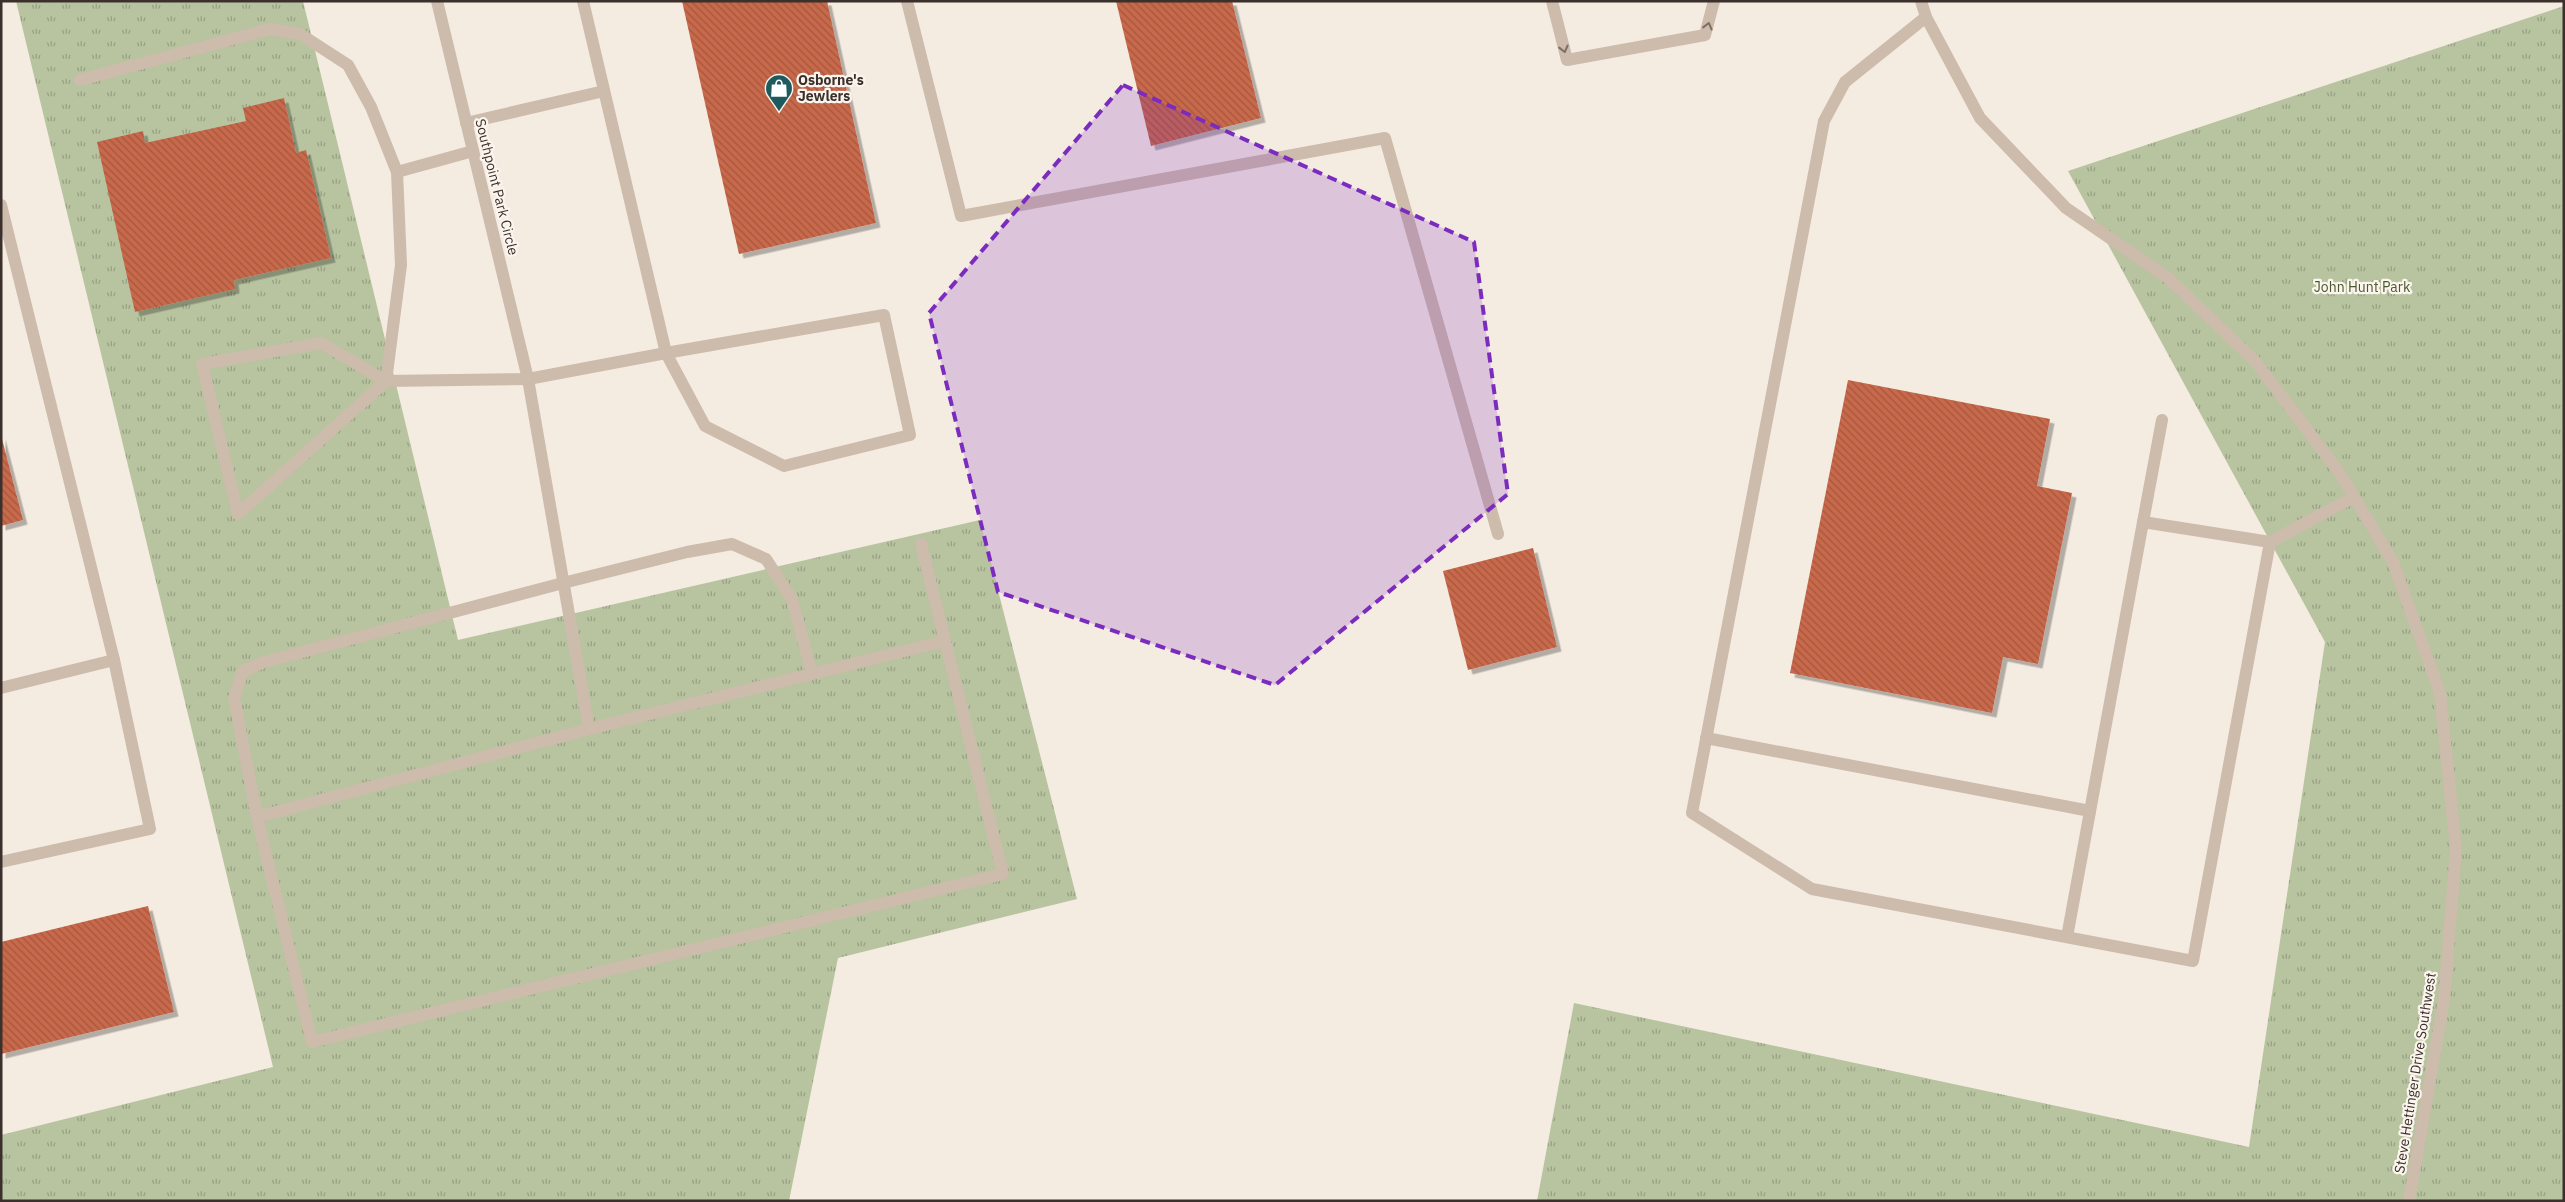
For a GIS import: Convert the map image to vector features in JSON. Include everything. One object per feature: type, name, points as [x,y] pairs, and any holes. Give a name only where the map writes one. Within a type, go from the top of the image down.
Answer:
[{"type":"street","name":"Southpoint Park Circle","points":[[437,1],[528,379],[589,729]]},
{"type":"street","points":[[80,80],[270,28],[300,34],[348,65],[371,107],[397,172],[402,264],[386,381],[238,514],[202,364],[321,343],[386,381],[528,379],[666,353],[884,315],[910,435],[784,466],[705,426],[666,353],[583,1]]},
{"type":"street","points":[[907,1],[961,216],[1385,138],[1498,534]]},
{"type":"street","points":[[1552,1],[1567,60],[1705,35],[1714,1]]},
{"type":"street","name":"Steve Hettinger Drive Southwest","points":[[1921,1],[1926,17],[1980,118],[2066,208],[2168,278],[2255,361],[2339,472],[2393,562],[2440,693],[2456,849],[2444,1000],[2409,1201]]},
{"type":"street","points":[[1926,17],[1846,82],[1824,121],[1692,813],[1812,889],[2193,961],[2270,542]]},
{"type":"street","points":[[466,123],[604,91]]},
{"type":"street","points":[[397,172],[473,152]]},
{"type":"street","points":[[1,205],[114,660],[150,828],[1,862]]},
{"type":"street","points":[[2067,937],[2162,420]]},
{"type":"street","points":[[2143,522],[2270,542],[2354,497]]},
{"type":"street","points":[[812,674],[792,599],[766,559],[732,544],[687,552],[563,583],[264,662],[243,671],[234,698],[257,817],[312,1042],[1003,874],[920,544]]},
{"type":"street","points":[[257,817],[589,729],[945,640]]},
{"type":"street","points":[[1,688],[114,660]]},
{"type":"street","points":[[1706,738],[2090,811]]},
{"type":"highlighted area","points":[[1123,85],[1474,242],[1508,494],[1275,685],[998,592],[929,313]]},
{"type":"green space","points":[[16,1],[303,1],[458,640],[980,520],[1077,899],[838,958],[789,1201],[1,1201],[1,1135],[273,1067]]},
{"type":"green space","name":"John Hunt Park","points":[[2564,6],[2564,1201],[1537,1201],[1574,1003],[2249,1147],[2325,642],[2068,171]]},
{"type":"building","name":"Osborne's Jewlers","points":[[682,1],[827,1],[876,223],[739,254]]},
{"type":"building","points":[[1116,1],[1232,1],[1261,118],[1151,146]]},
{"type":"building","points":[[284,98],[296,153],[306,150],[331,258],[234,280],[235,289],[135,312],[97,142],[143,131],[145,143],[246,121],[243,108]]},
{"type":"building","points":[[1848,380],[2050,419],[2037,486],[2072,493],[2038,664],[2003,657],[1992,713],[1790,673]]},
{"type":"building","points":[[1,435],[23,520],[1,526]]},
{"type":"building","points":[[1533,548],[1557,647],[1468,670],[1443,571]]},
{"type":"building","points":[[148,906],[174,1012],[1,1054],[1,942]]},
{"type":"place","name":"Osborne's Jewlers","points":[[779,112]]}]
